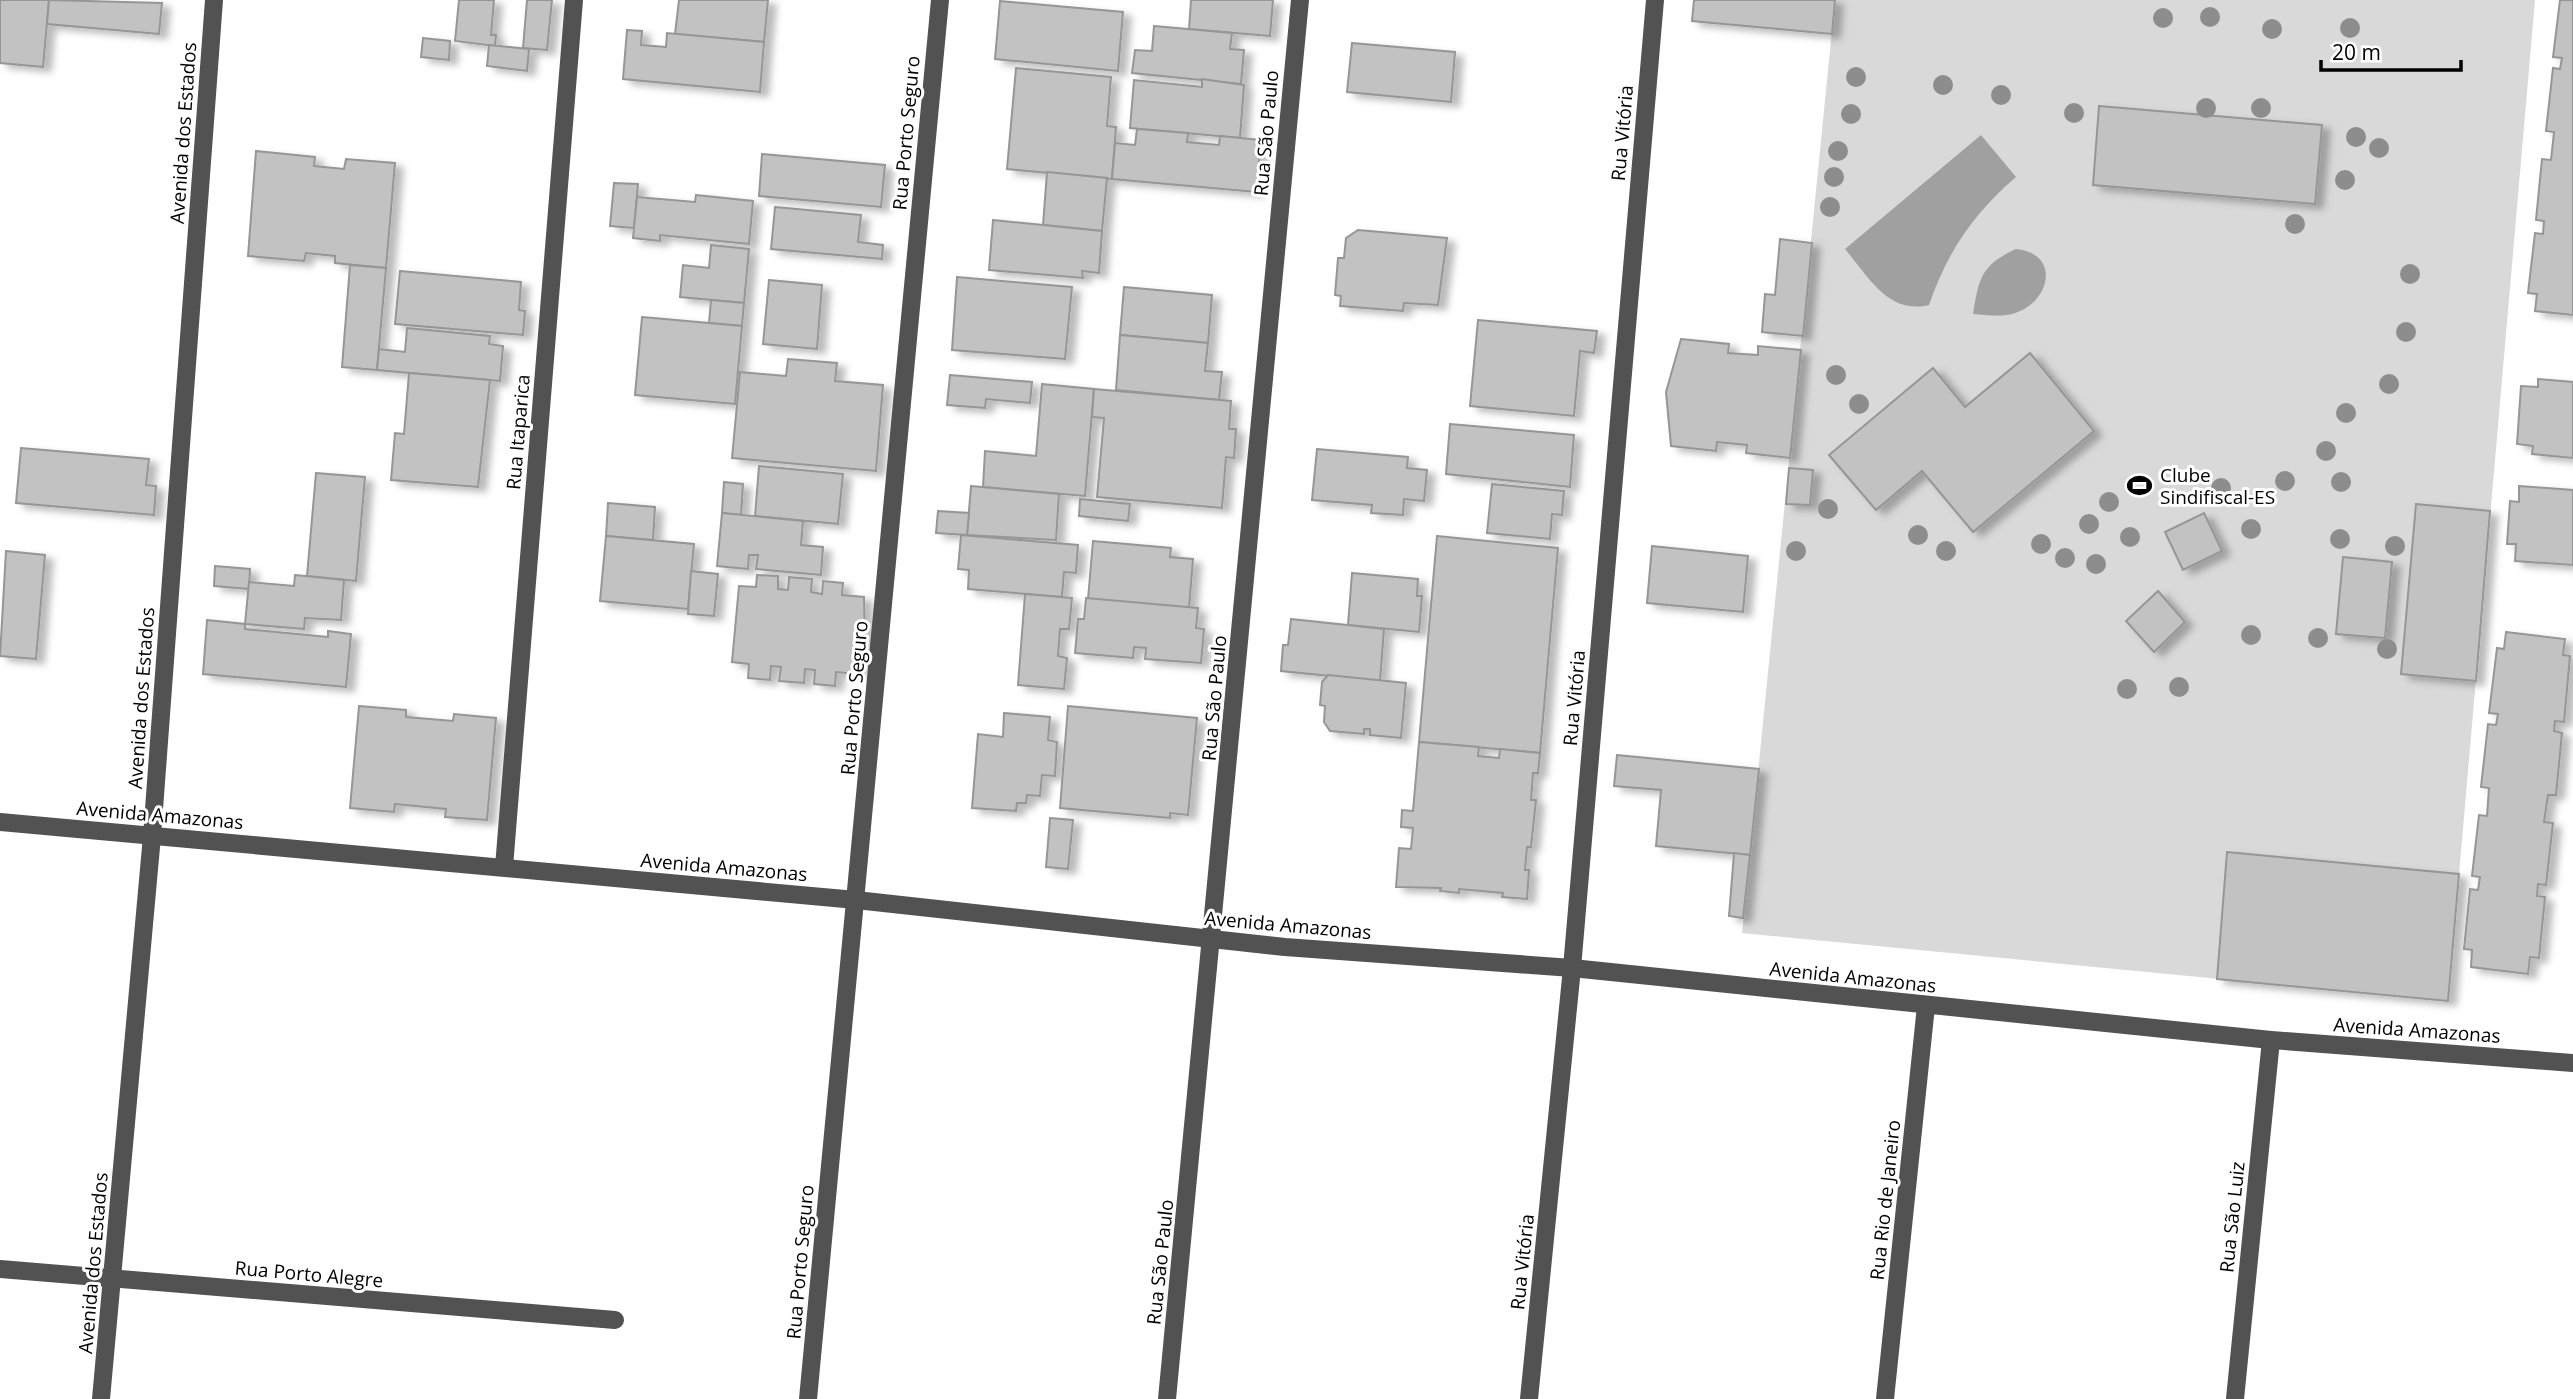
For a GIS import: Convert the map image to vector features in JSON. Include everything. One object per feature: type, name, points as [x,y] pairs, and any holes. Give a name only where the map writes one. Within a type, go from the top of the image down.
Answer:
[{"type":"street","name":"Avenida dos Estados","points":[[101,1399],[152,836],[214,0]]},
{"type":"street","name":"Rua Itaparica","points":[[504,867],[574,0]]},
{"type":"street","name":"Rua Porto Seguro","points":[[808,1399],[940,0]]},
{"type":"street","name":"Rua São Paulo","points":[[1167,1399],[1213,940],[1300,0]]},
{"type":"street","name":"Rua Vitória","points":[[1529,1399],[1572,968],[1655,0]]},
{"type":"street","name":"Avenida Amazonas","points":[[0,822],[856,901],[1213,940],[1572,968],[2271,1040],[2573,1063]]},
{"type":"street","name":"Rua Rio de Janeiro","points":[[1885,1399],[1926,1006]]},
{"type":"street","name":"Rua São Luiz","points":[[2235,1399],[2271,1040]]},
{"type":"street","name":"Rua Porto Alegre","points":[[0,1269],[614,1320]]},
{"type":"shaded area","name":"Clube Sindifiscal-ES","points":[[1835,0],[2535,0],[2448,1001],[1742,933]]},
{"type":"shaded area","points":[[1981,135],[2016,177],[1975,219],[1953,251],[1929,305],[1915,307],[1890,299],[1845,249]]},
{"type":"shaded area","points":[[2016,249],[2031,253],[2040,260],[2045,269],[2046,280],[2042,291],[2025,309],[2012,314],[1973,314],[1977,291],[1984,274],[1995,261]]},
{"type":"building","points":[[0,0],[49,0],[43,67],[0,63]]},
{"type":"building","points":[[49,0],[162,3],[159,34],[47,24]]},
{"type":"building","points":[[459,0],[494,0],[491,35],[496,35],[495,46],[455,41]]},
{"type":"building","points":[[527,0],[552,0],[547,50],[523,48]]},
{"type":"building","points":[[679,0],[768,0],[764,42],[675,34]]},
{"type":"building","points":[[1191,0],[1273,0],[1270,36],[1189,29]]},
{"type":"building","points":[[1694,0],[1835,0],[1832,34],[1692,21]]},
{"type":"building","points":[[2560,0],[2573,0],[2573,315],[2535,311],[2537,294],[2528,293],[2535,233],[2543,234],[2544,221],[2536,220],[2542,159],[2551,160],[2554,132],[2546,131],[2553,68],[2560,69],[2562,58],[2553,57]]},
{"type":"building","points":[[1000,1],[1123,12],[1118,71],[995,59]]},
{"type":"building","points":[[1154,26],[1232,33],[1230,49],[1244,50],[1241,84],[1132,73],[1135,50],[1152,51]]},
{"type":"building","points":[[627,30],[642,31],[641,45],[666,47],[667,33],[764,42],[760,92],[623,79]]},
{"type":"building","points":[[423,38],[450,41],[449,60],[421,57]]},
{"type":"building","points":[[1352,43],[1455,52],[1451,102],[1347,92]]},
{"type":"building","points":[[489,45],[529,49],[527,71],[487,66]]},
{"type":"building","points":[[1016,68],[1111,77],[1107,126],[1116,127],[1112,179],[1007,169]]},
{"type":"building","points":[[1202,79],[1244,85],[1240,138],[1130,128],[1134,80],[1202,87]]},
{"type":"building","points":[[2099,106],[2322,125],[2315,204],[2093,185]]},
{"type":"building","points":[[1137,129],[1188,133],[1187,142],[1219,145],[1220,136],[1261,140],[1256,192],[1112,179],[1115,143],[1135,145]]},
{"type":"building","points":[[256,151],[315,157],[314,166],[344,169],[346,159],[395,163],[386,268],[335,263],[335,256],[306,253],[304,261],[248,256]]},
{"type":"building","points":[[762,154],[885,165],[881,207],[759,196]]},
{"type":"building","points":[[1047,172],[1107,178],[1102,231],[1043,225]]},
{"type":"building","points":[[614,183],[638,184],[634,228],[610,226]]},
{"type":"building","points":[[696,195],[753,201],[749,244],[660,235],[660,241],[633,238],[637,197],[695,202]]},
{"type":"building","points":[[775,207],[861,215],[858,242],[883,245],[882,259],[771,249]]},
{"type":"building","points":[[993,220],[1102,231],[1099,273],[1082,271],[1083,278],[989,270]]},
{"type":"building","points":[[1358,230],[1447,238],[1438,305],[1404,303],[1403,311],[1340,306],[1341,296],[1335,295],[1338,258],[1344,258],[1346,238]]},
{"type":"building","points":[[1780,239],[1812,243],[1803,336],[1762,332],[1765,294],[1775,295]]},
{"type":"building","points":[[711,245],[749,249],[744,303],[680,297],[683,265],[709,268]]},
{"type":"building","points":[[350,265],[386,268],[377,370],[342,367]]},
{"type":"building","points":[[400,271],[521,282],[519,310],[525,311],[523,335],[395,324]]},
{"type":"building","points":[[957,277],[1072,287],[1065,359],[952,350]]},
{"type":"building","points":[[769,280],[822,285],[817,349],[763,344]]},
{"type":"building","points":[[1124,287],[1212,295],[1208,343],[1120,335]]},
{"type":"building","points":[[711,300],[744,303],[742,326],[709,323]]},
{"type":"building","points":[[642,317],[742,326],[735,404],[635,395]]},
{"type":"building","points":[[1478,320],[1597,331],[1594,353],[1580,351],[1574,416],[1470,406]]},
{"type":"building","points":[[407,328],[490,336],[489,344],[503,346],[500,381],[377,370],[379,349],[405,352]]},
{"type":"building","points":[[1120,335],[1208,343],[1205,371],[1222,372],[1219,400],[1116,390]]},
{"type":"building","points":[[1681,339],[1729,344],[1728,353],[1758,355],[1758,346],[1801,350],[1790,458],[1746,453],[1747,445],[1717,442],[1716,451],[1671,446],[1666,392]]},
{"type":"building","points":[[2030,353],[2094,431],[1973,532],[1922,471],[1876,510],[1829,455],[1933,368],[1965,407]]},
{"type":"building","points":[[788,359],[837,363],[835,381],[883,385],[876,471],[732,458],[740,372],[786,376]]},
{"type":"building","points":[[409,373],[490,380],[478,487],[391,480],[395,433],[404,434]]},
{"type":"building","points":[[950,375],[1032,382],[1030,403],[986,399],[985,408],[947,405]]},
{"type":"building","points":[[2538,379],[2573,382],[2573,458],[2532,454],[2533,446],[2517,444],[2521,386],[2538,387]]},
{"type":"building","points":[[1042,384],[1094,389],[1085,496],[983,487],[985,451],[1036,456]]},
{"type":"building","points":[[1094,389],[1231,401],[1229,429],[1236,429],[1234,458],[1226,457],[1222,508],[1097,497],[1104,418],[1092,417]]},
{"type":"building","points":[[1450,424],[1574,435],[1570,487],[1446,474]]},
{"type":"building","points":[[21,448],[149,459],[146,485],[156,486],[154,515],[16,503]]},
{"type":"building","points":[[1317,449],[1408,457],[1407,468],[1427,470],[1424,501],[1404,499],[1403,515],[1371,513],[1372,505],[1312,500]]},
{"type":"building","points":[[759,466],[843,474],[838,524],[755,516]]},
{"type":"building","points":[[1789,468],[1813,470],[1810,505],[1786,504]]},
{"type":"building","points":[[316,473],[365,477],[356,581],[307,576]]},
{"type":"building","points":[[724,482],[743,484],[741,515],[722,513]]},
{"type":"building","points":[[1492,484],[1564,491],[1562,515],[1552,514],[1550,539],[1487,533]]},
{"type":"building","points":[[971,486],[1059,494],[1056,540],[967,535]]},
{"type":"building","points":[[2519,486],[2573,490],[2573,565],[2515,561],[2516,544],[2507,544],[2510,501],[2519,502]]},
{"type":"building","points":[[1080,499],[1130,504],[1128,521],[1079,516]]},
{"type":"building","points":[[608,503],[655,507],[653,540],[606,536]]},
{"type":"building","points":[[2416,504],[2490,511],[2476,681],[2401,674]]},
{"type":"building","points":[[938,511],[969,513],[967,535],[936,533]]},
{"type":"building","points":[[722,513],[803,521],[801,545],[823,547],[821,575],[756,569],[758,555],[749,555],[748,569],[717,566]]},
{"type":"building","points":[[2204,513],[2222,551],[2183,570],[2165,532]]},
{"type":"building","points":[[961,535],[1078,545],[1076,573],[1064,572],[1062,597],[968,589],[969,570],[958,569]]},
{"type":"building","points":[[606,536],[694,544],[688,609],[600,601]]},
{"type":"building","points":[[1437,536],[1558,548],[1540,753],[1419,742]]},
{"type":"building","points":[[1093,541],[1171,548],[1170,557],[1193,559],[1189,608],[1088,599]]},
{"type":"building","points":[[1652,546],[1748,556],[1743,612],[1647,603]]},
{"type":"building","points":[[6,551],[45,555],[36,659],[0,656]]},
{"type":"building","points":[[2343,557],[2392,562],[2385,638],[2336,634]]},
{"type":"building","points":[[215,566],[250,569],[249,589],[214,586]]},
{"type":"building","points":[[691,571],[718,574],[714,616],[688,614]]},
{"type":"building","points":[[1352,573],[1418,579],[1417,596],[1422,596],[1419,632],[1348,625]]},
{"type":"building","points":[[295,575],[344,580],[341,620],[305,618],[304,629],[245,624],[249,582],[294,586]]},
{"type":"building","points":[[757,575],[778,576],[778,589],[788,590],[789,577],[812,579],[811,592],[822,594],[823,581],[843,583],[842,595],[864,597],[865,636],[857,674],[836,672],[835,686],[814,684],[815,670],[805,669],[804,683],[779,681],[781,667],[771,666],[770,680],[748,678],[749,664],[732,662],[739,586],[756,587]]},
{"type":"building","points":[[2158,591],[2185,622],[2154,652],[2126,621]]},
{"type":"building","points":[[1025,594],[1072,598],[1069,629],[1060,629],[1058,656],[1067,658],[1064,689],[1018,685]]},
{"type":"building","points":[[1086,598],[1198,608],[1196,628],[1204,629],[1201,663],[1145,659],[1146,648],[1134,647],[1133,658],[1075,653],[1078,619],[1084,619]]},
{"type":"building","points":[[1291,619],[1384,629],[1380,681],[1281,671],[1283,645],[1288,645]]},
{"type":"building","points":[[207,620],[245,624],[245,629],[328,637],[328,631],[351,634],[346,687],[203,674]]},
{"type":"building","points":[[2506,632],[2565,639],[2563,655],[2570,656],[2564,722],[2555,721],[2554,731],[2562,733],[2556,795],[2548,795],[2544,822],[2553,823],[2546,885],[2538,884],[2537,896],[2545,897],[2539,958],[2530,957],[2528,974],[2471,967],[2472,950],[2464,949],[2470,889],[2478,890],[2480,877],[2472,876],[2479,815],[2487,816],[2489,788],[2481,787],[2488,724],[2496,725],[2498,714],[2489,713],[2497,648],[2504,649]]},
{"type":"building","points":[[1328,675],[1406,683],[1401,738],[1370,735],[1370,729],[1364,729],[1364,734],[1330,731],[1324,722],[1325,706],[1320,705],[1322,682]]},
{"type":"building","points":[[359,706],[406,710],[406,717],[453,721],[454,714],[496,718],[487,820],[445,817],[446,809],[395,804],[394,812],[350,808]]},
{"type":"building","points":[[1068,706],[1197,718],[1188,815],[1170,813],[1170,818],[1060,808]]},
{"type":"building","points":[[1004,713],[1050,717],[1048,740],[1057,742],[1055,776],[1042,775],[1040,796],[1027,795],[1026,803],[1017,803],[1016,811],[972,808],[978,734],[1003,737]]},
{"type":"building","points":[[1419,742],[1479,747],[1478,756],[1499,758],[1500,749],[1540,753],[1538,773],[1533,773],[1531,800],[1536,800],[1531,847],[1527,847],[1527,899],[1502,897],[1503,893],[1459,889],[1459,893],[1440,891],[1441,888],[1396,887],[1399,848],[1411,849],[1413,828],[1401,827],[1402,810],[1413,811]]},
{"type":"building","points":[[1617,755],[1759,769],[1750,855],[1656,846],[1661,790],[1614,786]]},
{"type":"building","points":[[1050,818],[1073,820],[1068,869],[1046,867]]},
{"type":"building","points":[[2227,852],[2459,874],[2448,1001],[2217,979]]},
{"type":"building","points":[[1734,853],[1750,855],[1743,918],[1729,916]]},
{"type":"place","name":"Clube Sindifiscal-ES","points":[[2140,486]]}]
